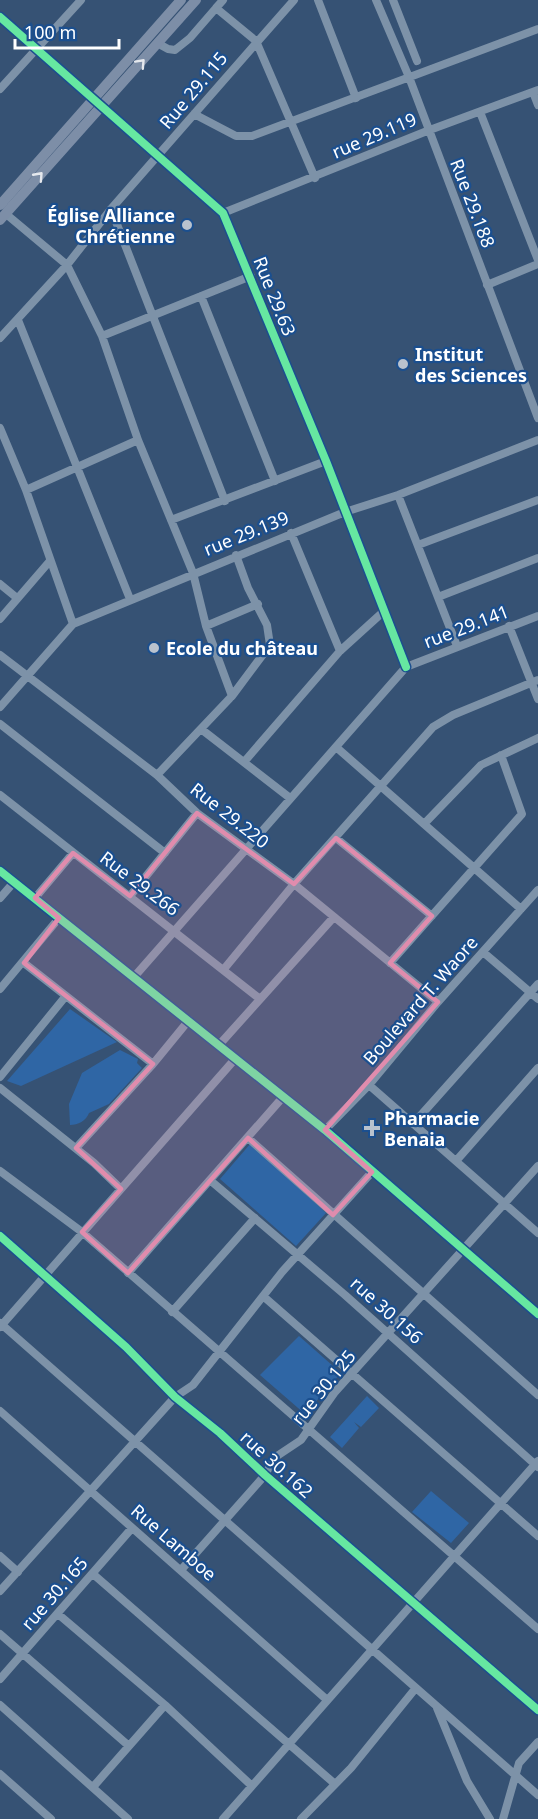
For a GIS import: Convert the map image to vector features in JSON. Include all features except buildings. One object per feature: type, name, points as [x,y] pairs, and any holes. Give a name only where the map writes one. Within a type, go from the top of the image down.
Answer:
[{"type":"main road","points":[[2,213],[98,103],[171,5],[181,0]]},
{"type":"main road","points":[[98,103],[159,44],[196,0]]},
{"type":"street","points":[[159,44],[176,50],[190,38],[223,0]]},
{"type":"street","name":"Rue 29.115","points":[[0,338],[67,265],[111,209],[159,157],[256,41],[294,0]]},
{"type":"street","points":[[318,0],[356,98]]},
{"type":"street","name":"Rue 29.188","points":[[376,0],[409,77],[427,131],[538,418]]},
{"type":"street","points":[[393,0],[417,61]]},
{"type":"street","points":[[0,89],[78,1]]},
{"type":"street","points":[[216,8],[256,41],[293,122],[315,178]]},
{"type":"street","name":"Rue 29.63","points":[[0,17],[223,213],[326,461],[406,667]]},
{"type":"street","points":[[194,114],[236,136],[252,136],[538,29]]},
{"type":"street","points":[[536,91],[538,105]]},
{"type":"street","name":"rue 29.119","points":[[223,213],[315,178],[427,131],[536,91]]},
{"type":"street","points":[[480,112],[538,262],[487,285]]},
{"type":"street","points":[[111,209],[225,501]]},
{"type":"street","points":[[2,213],[67,265],[102,336],[138,440],[192,573],[231,696]]},
{"type":"street","points":[[102,336],[251,276]]},
{"type":"street","points":[[201,296],[275,481]]},
{"type":"street","points":[[18,320],[130,599]]},
{"type":"street","points":[[0,429],[26,490],[49,562],[73,624]]},
{"type":"street","points":[[26,490],[76,465],[138,440]]},
{"type":"street","name":"rue 29.139","points":[[0,707],[73,624],[291,533],[398,495],[538,440]]},
{"type":"street","points":[[171,520],[326,461]]},
{"type":"street","points":[[398,495],[457,646]]},
{"type":"street","points":[[418,545],[538,500]]},
{"type":"street","points":[[291,533],[340,651]]},
{"type":"street","points":[[157,775],[231,696],[270,645],[267,625],[248,588],[236,555]]},
{"type":"street","points":[[438,597],[538,558]]},
{"type":"street","points":[[0,619],[49,562]]},
{"type":"street","points":[[0,584],[17,598]]},
{"type":"street","points":[[207,626],[258,604]]},
{"type":"street","points":[[244,762],[340,651],[383,612]]},
{"type":"street","name":"rue 29.141","points":[[406,667],[538,616]]},
{"type":"street","points":[[509,626],[535,682],[538,699]]},
{"type":"street","name":"Rue 29.220","points":[[0,655],[157,775],[197,813],[294,884],[438,1002]]},
{"type":"street","points":[[134,976],[406,667]]},
{"type":"street","points":[[224,969],[294,884],[442,720],[535,682]]},
{"type":"street","points":[[0,724],[165,853]]},
{"type":"street","points":[[201,729],[290,798]]},
{"type":"street","points":[[424,824],[472,772],[501,754],[538,738]]},
{"type":"street","points":[[336,747],[521,909]]},
{"type":"street","points":[[390,963],[522,812],[501,754]]},
{"type":"street","name":"Rue 29.266","points":[[0,795],[174,929],[260,999]]},
{"type":"street","points":[[130,896],[197,813]]},
{"type":"street","points":[[336,838],[432,915]]},
{"type":"street","points":[[35,898],[73,853]]},
{"type":"street","points":[[0,871],[325,1130],[538,1314]]},
{"type":"street","points":[[0,898],[14,882]]},
{"type":"street","name":"Boulevard T. Waore","points":[[325,1130],[369,1085],[438,1002],[538,890]]},
{"type":"street","points":[[0,989],[24,963],[59,918]]},
{"type":"street","points":[[219,1045],[333,918]]},
{"type":"street","points":[[483,952],[538,999]]},
{"type":"street","points":[[24,963],[153,1064]]},
{"type":"street","points":[[413,1124],[538,984]]},
{"type":"street","points":[[0,1077],[65,997]]},
{"type":"street","points":[[76,1148],[153,1064],[189,1020]]},
{"type":"street","points":[[235,1059],[1,1325],[134,1442],[225,1518],[415,1689],[538,1795]]},
{"type":"street","points":[[456,1161],[538,1068]]},
{"type":"street","points":[[369,1085],[506,1202],[538,1233]]},
{"type":"street","points":[[0,1088],[76,1148],[121,1189]]},
{"type":"street","points":[[128,1273],[283,1097]]},
{"type":"street","points":[[248,1137],[538,1395]]},
{"type":"street","name":"rue 30.125","points":[[181,1570],[265,1475],[279,1453],[301,1440],[330,1399],[538,1166]]},
{"type":"street","points":[[0,1171],[82,1232],[538,1629]]},
{"type":"street","points":[[0,1591],[175,1397],[194,1385],[263,1296],[372,1172]]},
{"type":"street","name":"rue 30.156","points":[[211,1181],[299,1255],[537,1464]]},
{"type":"street","points":[[172,1312],[255,1218]]},
{"type":"street","name":"rue 30.162","points":[[0,1236],[126,1347],[175,1397],[220,1433],[265,1475],[538,1710]]},
{"type":"street","points":[[263,1296],[538,1536]]},
{"type":"street","name":"Rue Lamboe","points":[[0,1411],[326,1699]]},
{"type":"street","points":[[223,1819],[454,1554],[537,1464]]},
{"type":"street","name":"rue 30.165","points":[[0,1679],[132,1528]]},
{"type":"street","points":[[0,1556],[18,1572]]},
{"type":"street","points":[[93,1574],[290,1742],[335,1784]]},
{"type":"street","points":[[58,1614],[165,1705],[252,1786]]},
{"type":"street","points":[[0,1634],[129,1746]]},
{"type":"street","points":[[301,1819],[351,1768],[415,1689]]},
{"type":"street","points":[[0,1705],[128,1819]]},
{"type":"street","points":[[93,1787],[165,1705]]},
{"type":"street","points":[[437,1708],[467,1780],[490,1819]]},
{"type":"street","points":[[503,1819],[515,1775],[524,1756],[538,1742]]},
{"type":"street","points":[[0,1774],[51,1819]]},
{"type":"highlighted area","points":[[197,813],[294,884],[336,838],[432,916],[390,963],[438,1002],[325,1130],[372,1172],[333,1215],[248,1138],[128,1273],[82,1232],[121,1189],[76,1148],[153,1064],[24,963],[59,918],[35,898],[73,853],[130,896]]},
{"type":"shaded area","points":[[70,1009],[117,1042],[21,1086],[7,1081]]},
{"type":"shaded area","points":[[120,1050],[138,1059],[137,1063],[142,1068],[109,1104],[89,1113],[81,1122],[70,1125],[69,1104],[82,1073]]},
{"type":"shaded area","points":[[251,1143],[326,1213],[296,1246],[220,1179]]},
{"type":"shaded area","points":[[299,1336],[341,1373],[305,1414],[260,1375]]},
{"type":"shaded area","points":[[367,1396],[379,1408],[361,1427],[354,1422],[359,1428],[342,1448],[330,1437]]},
{"type":"shaded area","points":[[431,1491],[469,1523],[451,1543],[412,1512]]},
{"type":"cycle path","points":[[0,17],[223,213],[326,461],[406,667]]},
{"type":"cycle path","points":[[0,871],[325,1130],[538,1314]]},
{"type":"cycle path","points":[[0,1236],[126,1347],[175,1397],[220,1433],[265,1475],[538,1710]]},
{"type":"place","name":"Église Alliance Chrétienne","points":[[187,225]]},
{"type":"place","name":"Institut des Sciences","points":[[403,364]]},
{"type":"place","name":"Ecole du château","points":[[154,648]]},
{"type":"place","name":"Pharmacie Benaia","points":[[372,1128]]}]
